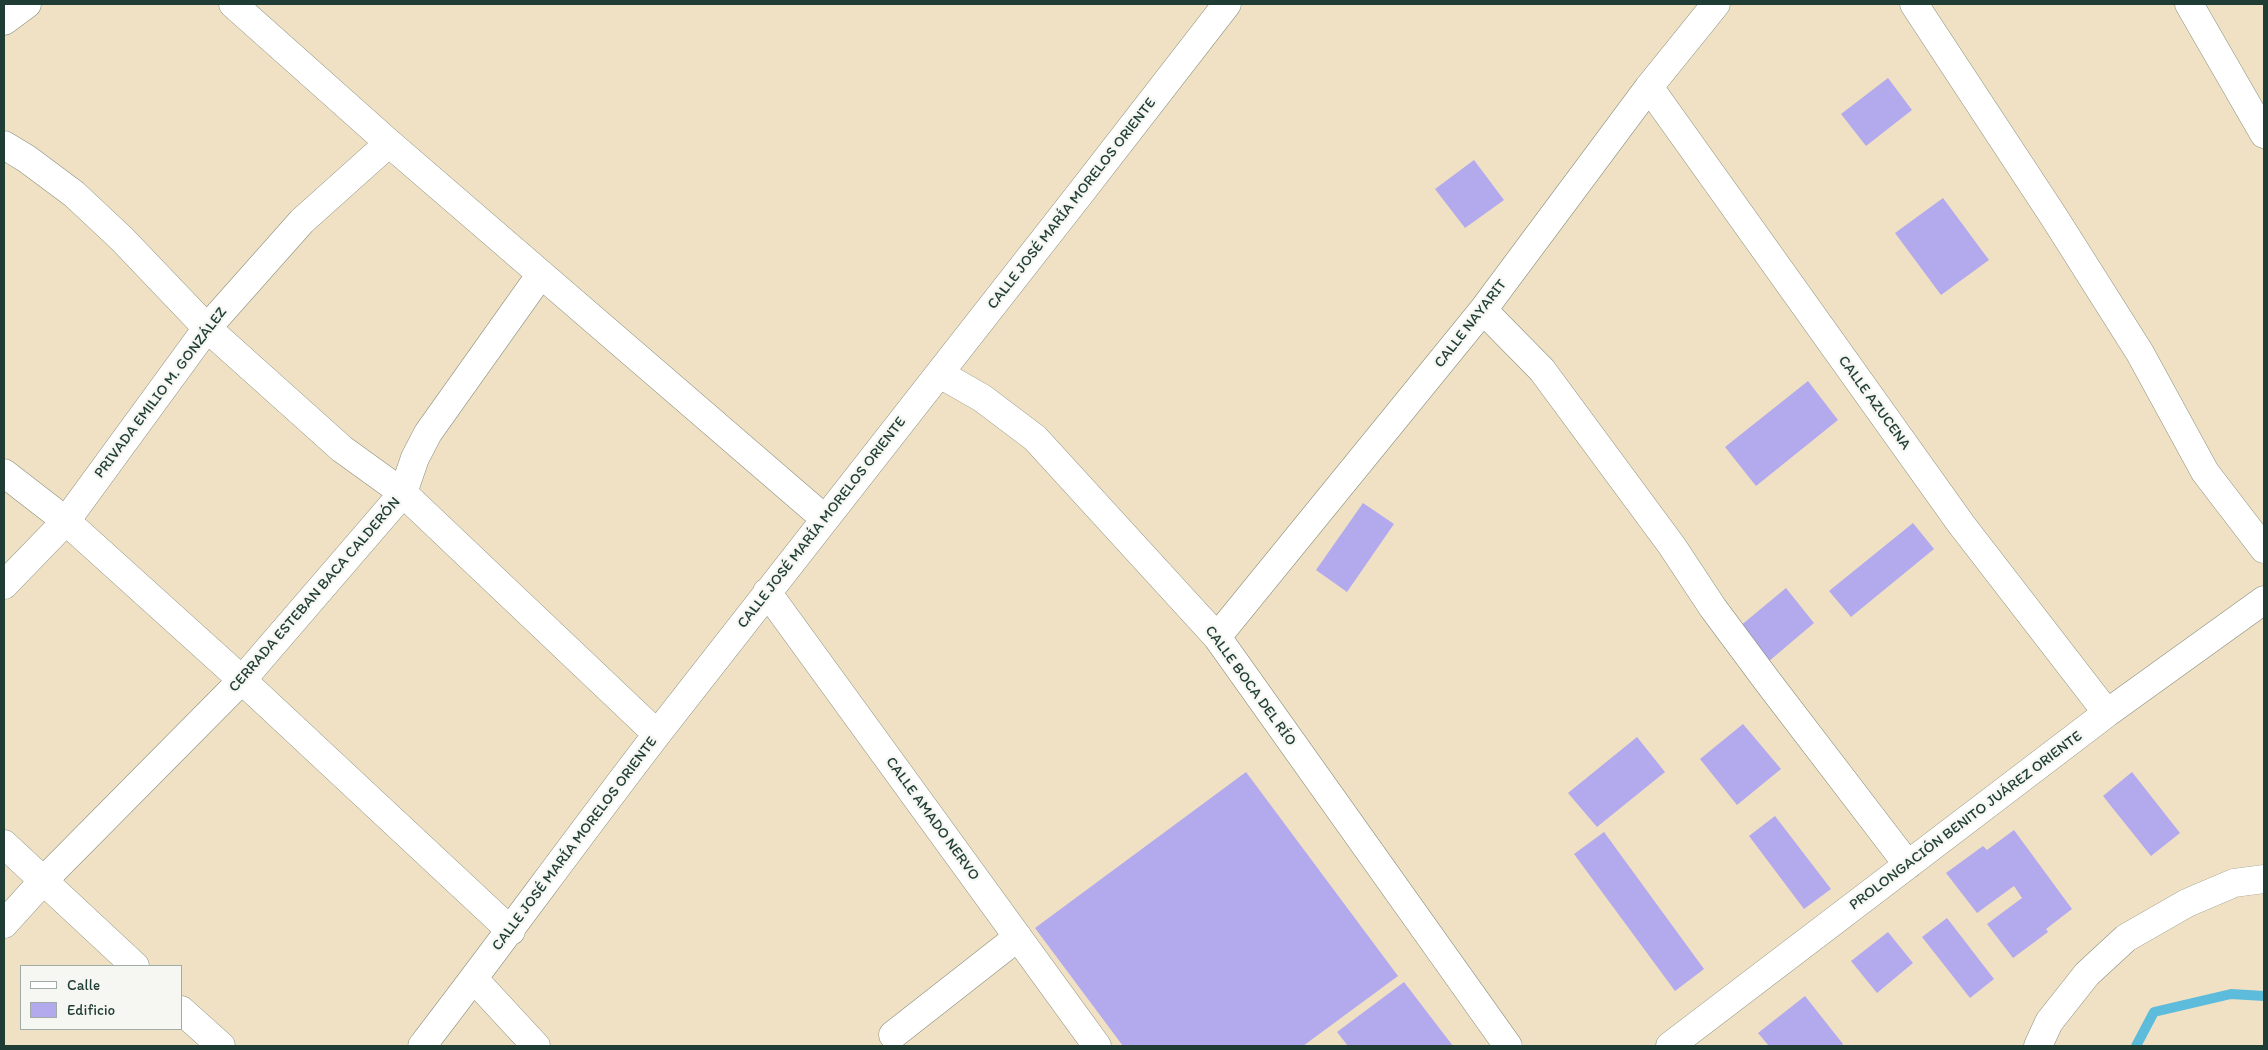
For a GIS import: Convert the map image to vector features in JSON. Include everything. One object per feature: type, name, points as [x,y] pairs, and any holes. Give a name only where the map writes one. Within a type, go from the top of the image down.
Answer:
[{"type":"street","points":[[4,21],[27,4]]},
{"type":"street","points":[[233,4],[389,143],[825,519]]},
{"type":"street","name":"CALLE JOSÉ MARÍA MORELOS ORIENTE","points":[[422,1046],[511,931],[657,734],[940,374],[1227,4]]},
{"type":"street","name":"CALLE NAYARIT","points":[[1217,637],[1483,310],[1649,87],[1716,4]]},
{"type":"street","points":[[1914,4],[2054,216],[2140,353],[2206,472],[2264,549]]},
{"type":"street","points":[[2190,4],[2264,134]]},
{"type":"street","name":"CALLE AZUCENA","points":[[1649,87],[1961,524],[2107,713]]},
{"type":"street","name":"PRIVADA EMILIO M. GONZÁLEZ","points":[[4,586],[66,521],[207,328],[302,221],[389,143]]},
{"type":"street","points":[[4,145],[27,159],[74,194],[122,239],[207,328],[342,449],[403,493],[657,734]]},
{"type":"street","name":"CERRADA ESTEBAN BACA CALDERÓN","points":[[4,924],[43,881],[242,680],[403,493],[415,458],[428,433],[541,274]]},
{"type":"street","points":[[1483,310],[1542,370],[1672,546],[1713,608],[1762,675],[1908,865]]},
{"type":"street","name":"CALLE BOCA DEL RÍO","points":[[940,374],[982,398],[1035,438],[1217,637],[1508,1046]]},
{"type":"street","points":[[4,473],[66,521],[242,680],[511,931]]},
{"type":"street","name":"CALLE AMADO NERVO","points":[[767,592],[1098,1046]]},
{"type":"street","name":"PROLONGACIÓN BENITO JUÁREZ ORIENTE","points":[[1670,1046],[2107,713],[2264,600]]},
{"type":"street","points":[[4,844],[134,965]]},
{"type":"street","points":[[2038,1046],[2049,1022],[2087,974],[2126,938],[2187,903],[2234,883],[2264,879]]},
{"type":"street","points":[[893,1036],[1018,937]]},
{"type":"street","points":[[474,979],[536,1046]]},
{"type":"street","points":[[182,1011],[221,1046]]},
{"type":"building","points":[[1888,78],[1912,110],[1866,146],[1841,114]]},
{"type":"building","points":[[1474,160],[1504,200],[1465,228],[1435,189]]},
{"type":"building","points":[[1943,198],[1989,260],[1941,295],[1895,233]]},
{"type":"building","points":[[1808,381],[1838,420],[1756,486],[1725,447]]},
{"type":"building","points":[[1363,503],[1394,524],[1347,592],[1316,570]]},
{"type":"building","points":[[1913,523],[1934,549],[1851,617],[1829,591]]},
{"type":"building","points":[[1786,588],[1814,623],[1768,662],[1739,627]]},
{"type":"building","points":[[1743,724],[1781,769],[1737,805],[1700,759]]},
{"type":"building","points":[[1637,737],[1665,772],[1597,827],[1568,793]]},
{"type":"building","points":[[1246,772],[1398,976],[1303,1046],[1123,1046],[1035,928]]},
{"type":"building","points":[[2132,772],[2180,833],[2151,856],[2103,796]]},
{"type":"building","points":[[1775,816],[1831,889],[1804,909],[1749,836]]},
{"type":"building","points":[[2014,830],[2072,909],[2046,929],[2048,932],[2013,958],[1987,924],[2022,898],[2014,886],[1977,913],[1946,873],[1983,846],[1987,850]]},
{"type":"building","points":[[1604,832],[1704,969],[1675,991],[1574,854]]},
{"type":"building","points":[[1947,918],[1994,979],[1970,998],[1922,937]]},
{"type":"building","points":[[1888,932],[1913,963],[1877,993],[1851,961]]},
{"type":"building","points":[[1404,982],[1453,1046],[1348,1046],[1337,1032]]},
{"type":"building","points":[[1805,996],[1843,1044],[1841,1046],[1769,1046],[1758,1033]]},
{"type":"waterway","points":[[2136,1046],[2154,1012],[2231,994],[2264,996]]}]
